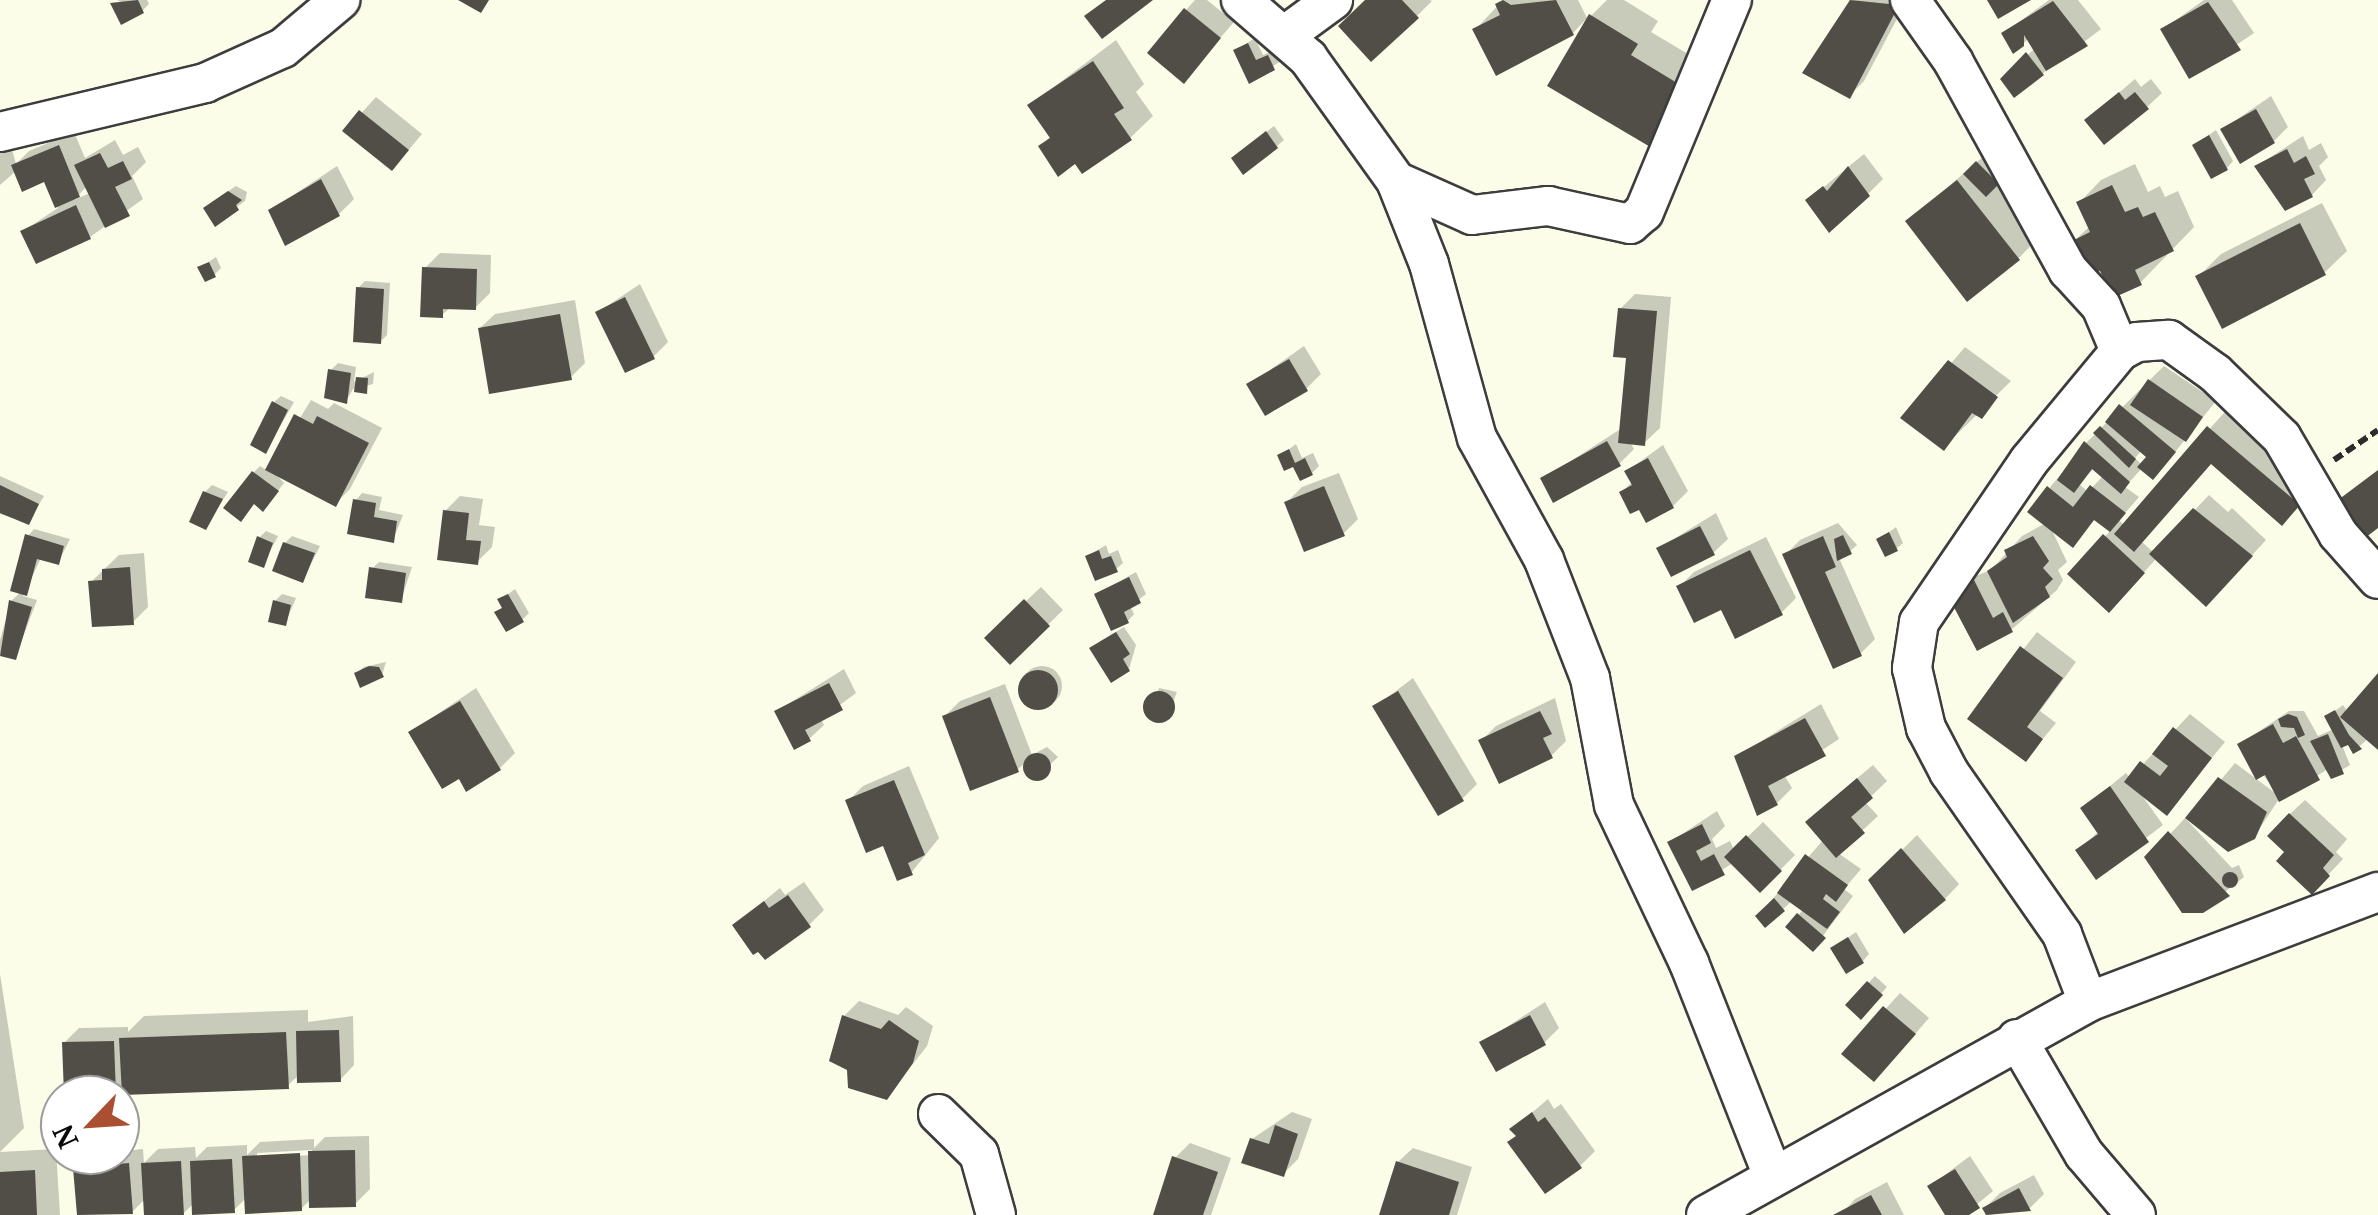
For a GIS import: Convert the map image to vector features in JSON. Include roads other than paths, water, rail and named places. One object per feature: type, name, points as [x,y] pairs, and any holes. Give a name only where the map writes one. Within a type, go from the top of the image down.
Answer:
[{"type":"street","points":[[0,132],[204,83],[283,48],[340,0]]},
{"type":"street","points":[[1241,0],[1308,58],[1396,181],[1429,264],[1478,438],[1544,560],[1590,678],[1614,805],[1689,962],[1772,1174]]},
{"type":"street","points":[[1284,36],[1333,0]]},
{"type":"street","points":[[1396,181],[1472,214],[1548,206],[1630,224],[1644,212],[1732,0]]},
{"type":"street","points":[[1910,0],[1952,62],[2068,270],[2101,306],[2120,351]]},
{"type":"street","points":[[2088,1002],[2062,934],[2036,889],[1949,772],[1926,728],[1912,668],[1919,622],[2030,461],[2120,351],[2154,339],[2181,344],[2249,403],[2309,479],[2338,534],[2378,578]]},
{"type":"street","points":[[1706,1215],[1772,1174],[2088,1002],[2378,892]]},
{"type":"street","points":[[2017,1039],[2084,1154],[2136,1215]]},
{"type":"street","points":[[938,1114],[979,1154],[996,1215]]}]
